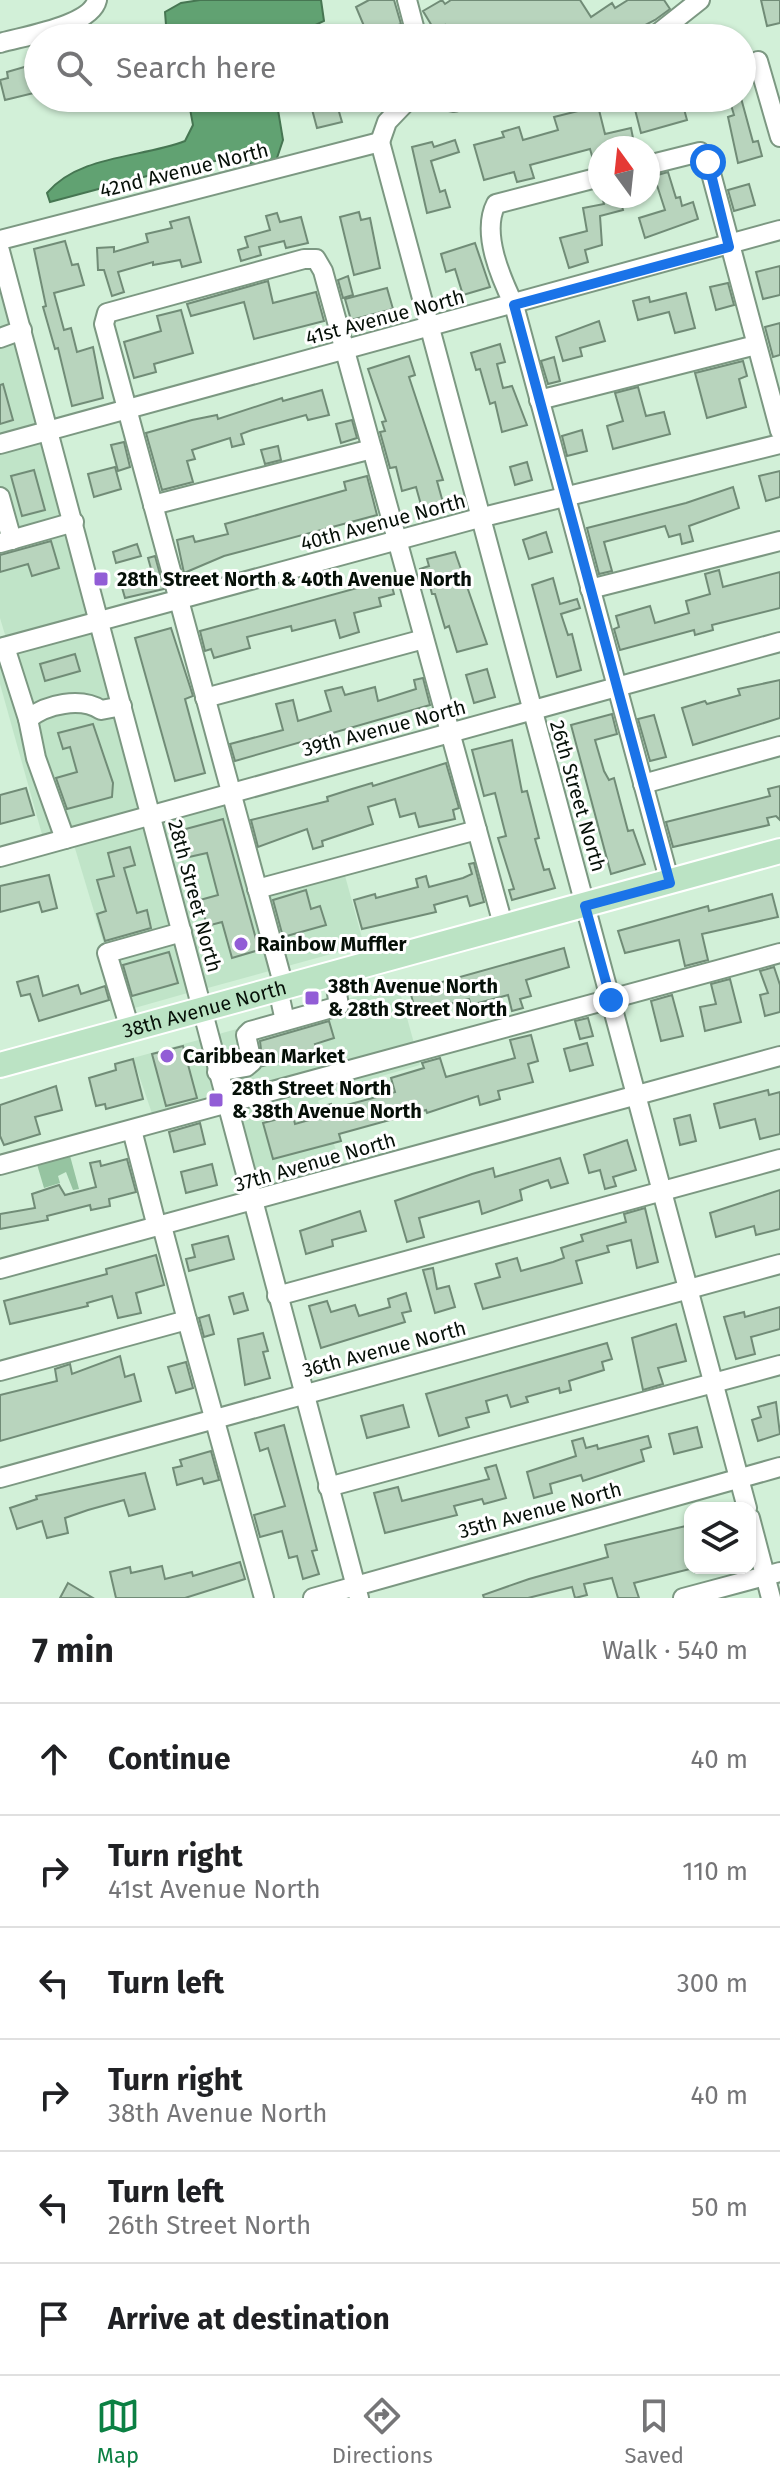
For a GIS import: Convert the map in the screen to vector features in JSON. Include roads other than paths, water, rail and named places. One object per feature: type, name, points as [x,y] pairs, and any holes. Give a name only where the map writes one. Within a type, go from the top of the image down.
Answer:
[{"type":"main road","name":"38th Avenue North","points":[[0,1065],[780,851]]},
{"type":"street","points":[[67,24],[81,20],[95,8],[97,0]]},
{"type":"street","points":[[407,0],[413,24]]},
{"type":"street","points":[[670,24],[700,0]]},
{"type":"street","points":[[0,43],[24,36]]},
{"type":"street","points":[[758,61],[780,137]]},
{"type":"street","points":[[380,142],[387,122],[397,112]]},
{"type":"street","name":"42nd Avenue North","points":[[0,240],[380,142]]},
{"type":"street","name":"26th Street North","points":[[380,142],[745,1502]]},
{"type":"street","points":[[660,162],[700,152],[714,177],[729,247],[780,431]]},
{"type":"street","points":[[588,180],[496,204],[491,212],[492,235],[500,276],[514,305],[670,883]]},
{"type":"street","name":"41st Avenue North","points":[[0,444],[729,247],[780,230]]},
{"type":"street","name":"28th Street North","points":[[0,251],[5,290],[22,330],[74,522],[225,1105],[357,1591]]},
{"type":"street","points":[[285,1021],[281,988],[257,889],[104,324],[107,313],[304,259],[316,259],[323,271],[504,928]]},
{"type":"street","points":[[0,338],[22,330]]},
{"type":"street","points":[[539,400],[756,345]]},
{"type":"street","name":"40th Avenue North","points":[[3,647],[479,518],[780,444]]},
{"type":"street","points":[[153,505],[372,449]]},
{"type":"street","points":[[0,497],[6,541],[74,522]]},
{"type":"street","points":[[590,589],[780,541]]},
{"type":"street","points":[[205,698],[424,639]]},
{"type":"street","name":"39th Avenue North","points":[[0,857],[780,642]]},
{"type":"street","points":[[3,647],[28,719],[39,769],[65,839]]},
{"type":"street","points":[[28,719],[46,709],[76,703],[89,702],[101,710],[122,706]]},
{"type":"street","points":[[643,784],[780,746]]},
{"type":"street","points":[[257,889],[477,830]]},
{"type":"street","points":[[130,1029],[107,953],[182,932]]},
{"type":"street","points":[[0,1165],[780,953]]},
{"type":"street","points":[[217,1072],[252,1062],[246,1035],[250,1031],[339,1006],[334,974]]},
{"type":"street","name":"37th Avenue North","points":[[0,1269],[251,1203],[780,1056]]},
{"type":"street","points":[[249,1064],[260,1076],[266,1094]]},
{"type":"street","points":[[132,1130],[264,1598]]},
{"type":"street","points":[[277,1296],[780,1159]]},
{"type":"street","name":"36th Avenue North","points":[[0,1478],[780,1264]]},
{"type":"street","points":[[0,1371],[187,1320]]},
{"type":"street","points":[[328,1487],[780,1365]]},
{"type":"street","name":"35th Avenue North","points":[[313,1598],[357,1591],[780,1467]]},
{"type":"street","points":[[756,1533],[773,1574],[771,1598]]},
{"type":"street","points":[[683,1598],[773,1574]]},
{"type":"place","name":"28th Street North & 40th Avenue North","points":[[101,579]]},
{"type":"place","name":"Rainbow Muffler","points":[[241,944]]},
{"type":"place","name":"38th Avenue North & 28th Street North","points":[[312,998]]},
{"type":"place","name":"Caribbean Market","points":[[167,1056]]},
{"type":"place","name":"28th Street North & 38th Avenue North","points":[[216,1100]]}]
